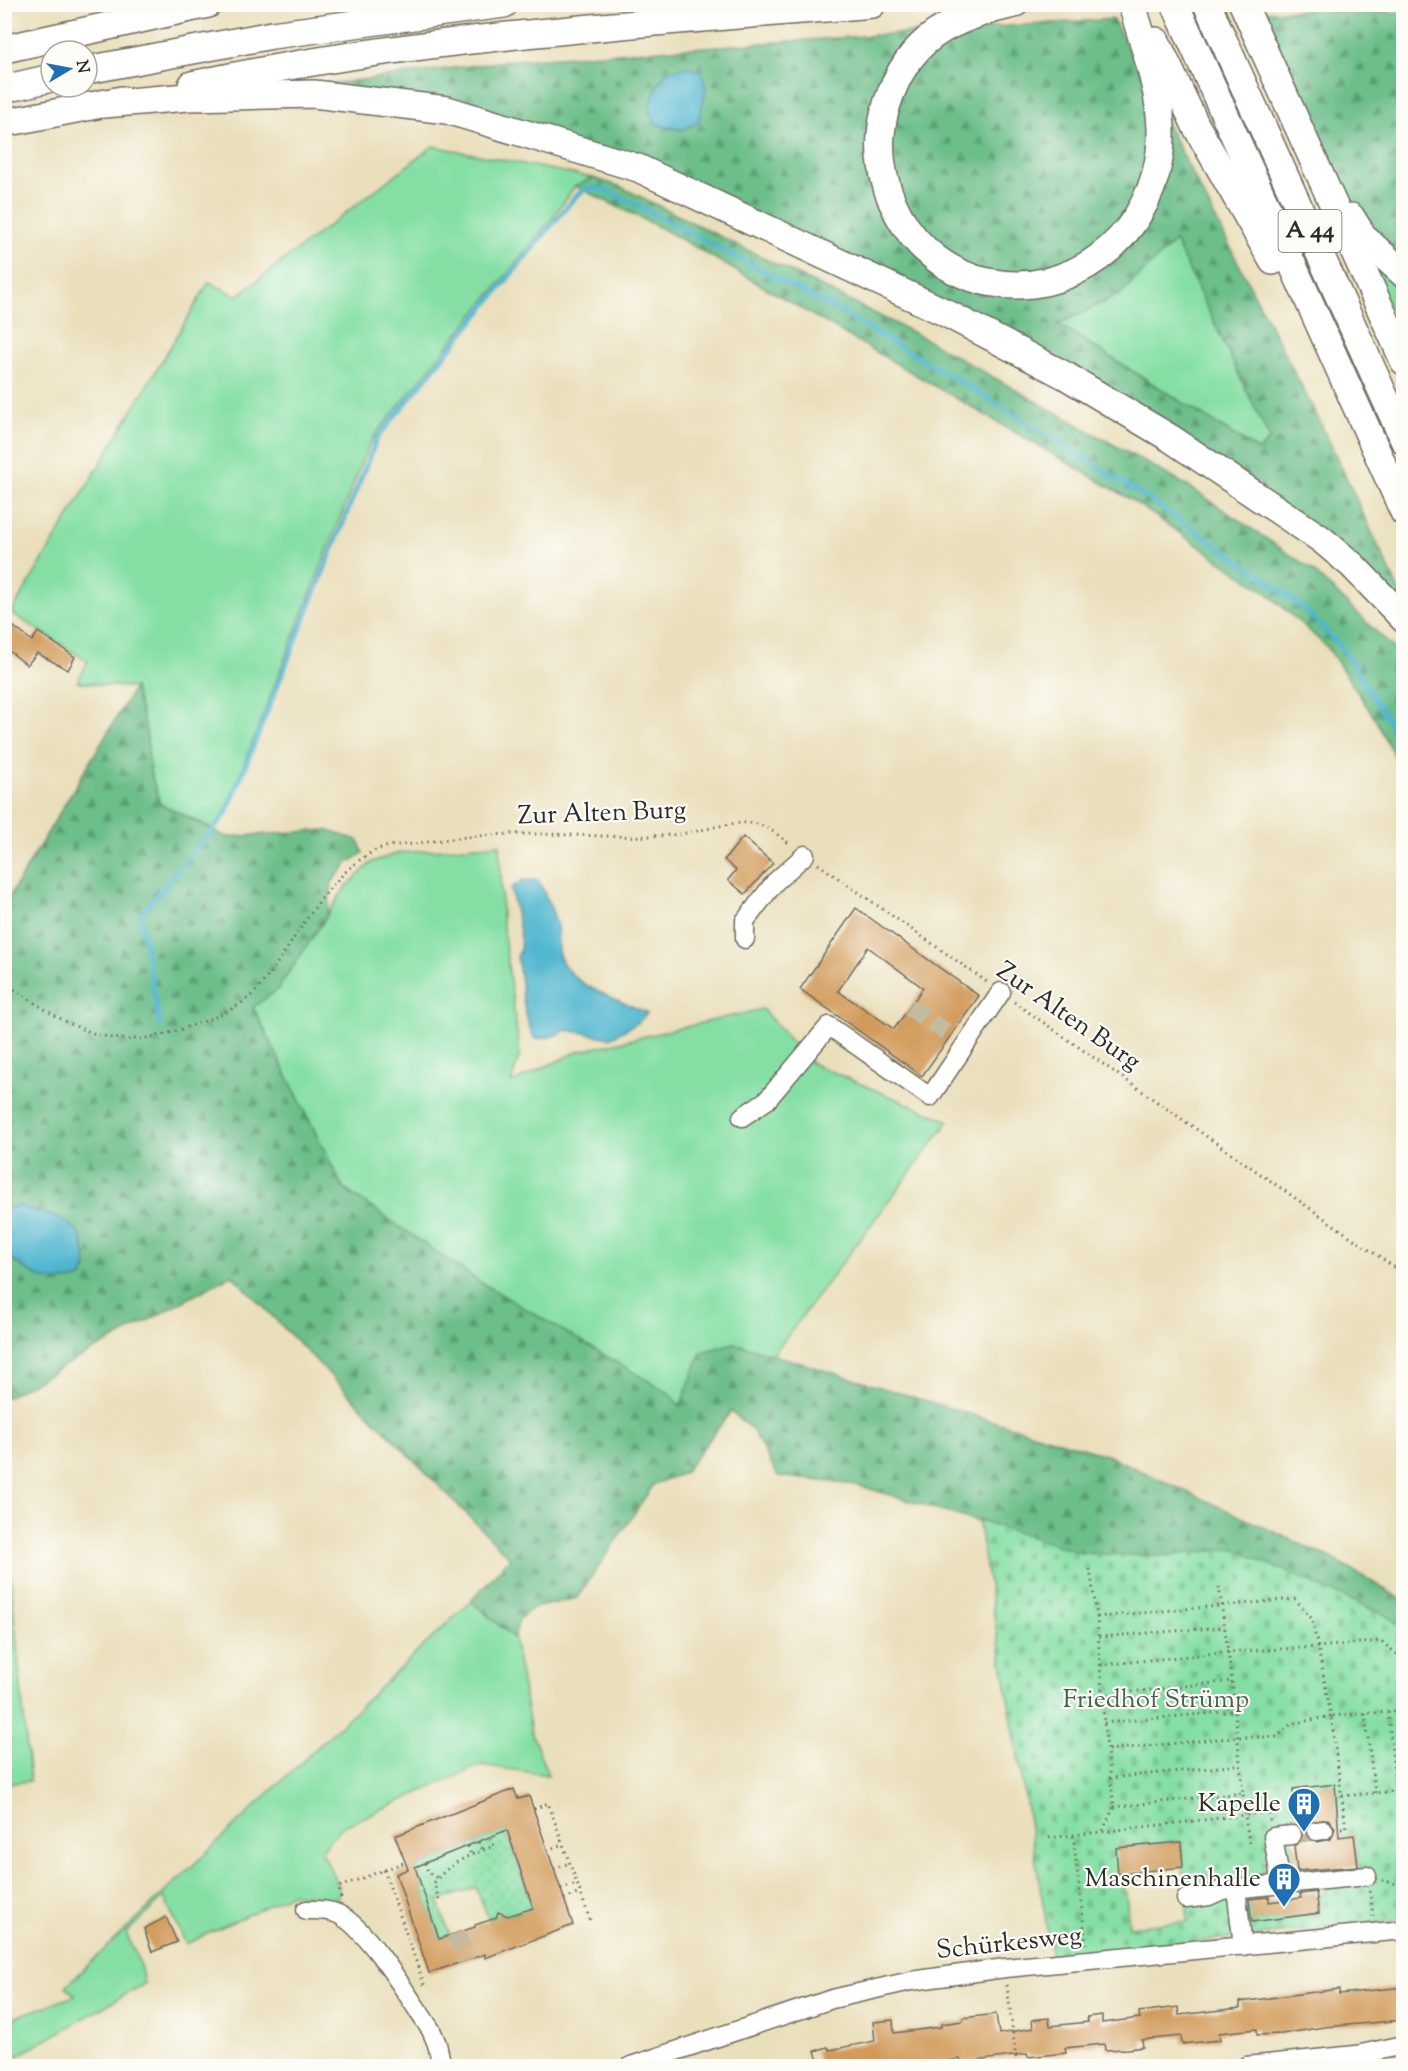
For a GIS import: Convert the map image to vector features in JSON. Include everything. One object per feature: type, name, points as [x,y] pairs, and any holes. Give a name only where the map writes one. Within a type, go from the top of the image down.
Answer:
[{"type":"highway","points":[[4,49],[176,8],[208,4]]},
{"type":"highway","points":[[99,68],[272,35],[504,4]]},
{"type":"highway","points":[[4,123],[104,104],[281,65],[363,52],[493,36],[872,4]]},
{"type":"highway","points":[[1014,4],[961,18],[923,41],[894,79],[880,126],[882,176],[896,213],[920,245],[949,266],[987,282],[1027,284],[1065,276],[1100,258],[1128,232],[1149,197],[1160,158],[1160,118],[1146,32],[1139,4]]},
{"type":"highway","points":[[1132,4],[1196,126],[1263,241],[1299,312],[1363,421]]},
{"type":"highway","points":[[1247,13],[1404,361]]},
{"type":"highway","name":"A 44","points":[[1211,14],[1404,440]]},
{"type":"highway","name":"A 44","points":[[1181,16],[1404,512]]},
{"type":"highway","points":[[4,89],[39,81]]},
{"type":"highway","points":[[104,104],[188,97],[314,94],[436,109],[638,168],[942,311],[1104,399],[1170,438],[1321,539],[1359,573],[1404,619]]},
{"type":"highway","points":[[1318,169],[1364,238],[1404,274]]},
{"type":"street","points":[[745,939],[745,921],[776,882],[805,855]]},
{"type":"street","points":[[742,1116],[767,1100],[830,1026],[930,1097],[959,1041],[1001,992]]},
{"type":"street","points":[[1281,1884],[1273,1837],[1292,1835]]},
{"type":"street","points":[[1186,1899],[1236,1888],[1367,1876]]},
{"type":"street","points":[[1236,1888],[1243,1946]]},
{"type":"street","points":[[306,1910],[324,1910],[339,1914],[364,1936],[423,2018],[437,2044],[442,2067]]},
{"type":"street","name":"Schürkesweg","points":[[631,2067],[832,1999],[911,1981],[1005,1968],[1404,1930]]},
{"type":"street","points":[[1246,2067],[1284,2065],[1356,2055],[1404,2045]]},
{"type":"path","name":"Zur Alten Burg","points":[[4,983],[50,1012],[93,1034],[108,1038],[144,1038],[208,1021],[231,1009],[260,987],[316,906],[348,869],[376,849],[432,841],[512,834],[672,835],[718,825],[753,823],[770,829],[1404,1274]]},
{"type":"path","points":[[1090,1569],[1097,1617],[1104,1723],[1114,1807],[1102,1832]]},
{"type":"path","points":[[1219,1587],[1232,1681],[1249,1843]]},
{"type":"path","points":[[1097,1617],[1295,1599],[1311,1618],[1318,1647],[1331,1716],[1346,1828],[1320,1831]]},
{"type":"path","points":[[1099,1637],[1225,1627]]},
{"type":"path","points":[[1101,1665],[1227,1652],[1381,1641],[1404,1660]]},
{"type":"path","points":[[1102,1695],[1232,1681]]},
{"type":"path","points":[[1104,1723],[1234,1711]]},
{"type":"path","points":[[1107,1750],[1238,1737],[1277,1737],[1291,1724],[1331,1716],[1404,1711]]},
{"type":"path","points":[[1388,1712],[1404,1866]]},
{"type":"path","points":[[1365,1714],[1375,1793]]},
{"type":"path","points":[[1109,1778],[1240,1765]]},
{"type":"path","points":[[1341,1796],[1404,1790]]},
{"type":"path","points":[[1114,1807],[1243,1793]]},
{"type":"path","points":[[534,1809],[548,1803],[591,1922]]},
{"type":"path","points":[[1049,1838],[1269,1812]]},
{"type":"path","points":[[1073,1836],[1087,1961]]},
{"type":"path","points":[[439,1900],[434,1883],[437,1878],[451,1863],[494,1846],[490,1837]]},
{"type":"path","points":[[479,1842],[483,1850]]},
{"type":"path","points":[[547,1850],[563,1844]]},
{"type":"path","points":[[468,1846],[471,1855]]},
{"type":"path","points":[[339,1914],[343,1907],[339,1887],[405,1862]]},
{"type":"path","points":[[425,1863],[428,1872],[437,1878]]},
{"type":"path","points":[[554,1869],[569,1863]]},
{"type":"path","points":[[384,1870],[427,1991]]},
{"type":"path","points":[[1375,1933],[1367,1876],[1404,1886]]},
{"type":"path","points":[[561,1889],[577,1884]]},
{"type":"path","points":[[564,1899],[580,1893]]},
{"type":"path","points":[[1005,1968],[1017,2067]]},
{"type":"green space","points":[[1311,10],[1403,12],[1403,255],[1370,227],[1346,192],[1326,153],[1264,12]]},
{"type":"green space","points":[[1113,19],[1322,426],[1403,599],[1403,606],[1210,460],[633,160],[307,87],[515,60]],"holes":[[[1175,241],[1270,439],[1259,451],[1058,324],[1119,295]]]},
{"type":"green space","points":[[433,146],[593,178],[575,186],[551,220],[375,435],[367,449],[225,812],[214,829],[160,804],[150,771],[146,730],[134,688],[77,682],[88,661],[11,613],[209,282],[237,296]]},
{"type":"green space","points":[[593,178],[619,186],[918,335],[1191,488],[1310,568],[1403,657],[1403,762],[1394,755],[1374,717],[1328,648],[1267,593],[1130,499],[667,231],[575,186]]},
{"type":"green space","points":[[1175,241],[1270,439],[1259,451],[1058,324],[1119,295]]},
{"type":"green space","points":[[1381,270],[1403,285],[1403,337],[1374,272]]},
{"type":"green space","points":[[134,688],[146,730],[150,771],[160,804],[227,837],[326,830],[358,840],[363,853],[348,863],[332,882],[327,916],[277,990],[253,1007],[343,1188],[480,1282],[669,1393],[680,1407],[701,1352],[734,1343],[1109,1456],[1333,1559],[1403,1600],[1403,1627],[1391,1618],[1235,1549],[1156,1556],[1081,1553],[857,1485],[778,1476],[752,1430],[731,1411],[684,1473],[654,1484],[577,1598],[533,1608],[519,1619],[514,1638],[471,1601],[510,1558],[232,1275],[5,1398],[5,1254],[32,1273],[48,1280],[81,1278],[87,1267],[19,1206],[5,1209],[5,904]]},
{"type":"green space","points":[[500,844],[502,920],[520,1054],[511,1083],[577,1052],[762,1009],[811,1063],[949,1121],[773,1355],[734,1343],[680,1408],[480,1282],[343,1188],[253,1007],[277,990],[345,888],[372,862],[399,853]]},
{"type":"green space","name":"Friedhof Strümp","points":[[978,1520],[1081,1553],[1156,1556],[1235,1549],[1391,1618],[1403,1627],[1403,1920],[1052,1957]],"holes":[[[1335,1784],[1337,1824],[1315,1827],[1319,1854],[1341,1851],[1339,1837],[1354,1835],[1359,1871],[1323,1876],[1325,1894],[1317,1896],[1319,1913],[1252,1922],[1248,1893],[1268,1890],[1264,1861],[1295,1856],[1292,1831],[1298,1830],[1293,1790]],[[1181,1842],[1188,1921],[1129,1927],[1124,1873],[1116,1848]]]},
{"type":"green space","points":[[5,1561],[9,1561],[30,1781],[5,1784]]},
{"type":"green space","points":[[471,1601],[514,1638],[531,1732],[548,1775],[481,1765],[342,1827],[321,1850],[339,1887],[338,1898],[291,1894],[186,1944],[164,1897],[126,1933],[140,1964],[144,1984],[5,2063],[4,2021],[75,1996],[66,1986]]},
{"type":"green space","points":[[507,1830],[533,1908],[508,1916],[501,1913],[489,1920],[476,1887],[438,1901],[450,1935],[439,1939],[415,1867]]},
{"type":"water","points":[[688,67],[702,72],[706,90],[698,123],[681,130],[655,124],[649,107],[658,84],[667,71]]},
{"type":"water","points":[[523,880],[538,880],[556,922],[558,951],[571,974],[595,990],[647,1013],[639,1022],[610,1038],[567,1030],[551,1037],[535,1039],[527,1020],[523,999],[517,957],[521,943],[511,888]]},
{"type":"water","points":[[19,1206],[54,1217],[71,1225],[77,1231],[83,1245],[87,1267],[81,1278],[48,1280],[32,1273],[5,1254],[5,1209]]},
{"type":"building","points":[[4,619],[32,641],[38,632],[75,657],[68,670],[37,653],[27,665],[4,647]]},
{"type":"building","points":[[743,837],[773,863],[745,894],[728,880],[736,870],[724,860]]},
{"type":"building","points":[[856,908],[979,996],[922,1076],[800,989]],"holes":[[[868,947],[923,988],[894,1029],[838,991]]]},
{"type":"building","name":"Kapelle","points":[[1335,1784],[1339,1837],[1354,1835],[1358,1866],[1297,1871],[1294,1846],[1302,1840],[1303,1834],[1297,1825],[1293,1789]],"holes":[[[1328,1819],[1335,1828],[1331,1839],[1317,1842],[1307,1838],[1305,1832],[1309,1822]]]},
{"type":"building","points":[[514,1789],[518,1799],[529,1796],[573,1925],[485,1958],[485,1954],[429,1973],[396,1874],[408,1869],[395,1836]],"holes":[[[507,1830],[533,1908],[508,1916],[498,1912],[496,1918],[439,1939],[415,1867]]]},
{"type":"building","points":[[1181,1842],[1183,1867],[1118,1874],[1116,1848]]},
{"type":"building","name":"Maschinenhalle","points":[[1316,1892],[1319,1913],[1252,1922],[1249,1899],[1269,1897],[1269,1902],[1301,1898],[1300,1894]]},
{"type":"building","points":[[166,1917],[177,1942],[152,1952],[144,1929]]},
{"type":"building","points":[[1404,1987],[1404,2020],[1324,2027],[1282,2034],[1257,2035],[1257,2029],[1219,2033],[1220,2040],[1182,2044],[1181,2036],[1142,2040],[1143,2047],[1128,2049],[1105,2050],[1104,2044],[1065,2048],[1066,2053],[1028,2057],[1027,2054],[961,2063],[960,2059],[903,2067],[820,2067],[815,2051],[828,2047],[830,2050],[875,2041],[873,2022],[893,2020],[894,2033],[941,2027],[941,2024],[963,2021],[963,2018],[996,2014],[999,2034],[1033,2028],[1032,2020],[1049,2018],[1050,2026],[1088,2022],[1087,2017],[1102,2015],[1102,2023],[1140,2018],[1139,2012],[1178,2007],[1179,2015],[1240,2008],[1240,2002],[1339,1989],[1339,1994]]},
{"type":"waterway","points":[[160,1027],[140,915],[226,814],[377,438],[574,198],[586,188],[602,189],[631,202],[839,311],[996,403],[1153,502],[1263,577],[1309,613],[1346,653],[1404,746]]},
{"type":"tunnel","points":[[909,1007],[952,1036]]},
{"type":"tunnel","points":[[1292,1835],[1316,1831]]},
{"type":"tunnel","points":[[456,1933],[466,1961]]},
{"type":"place","name":"Kapelle","points":[[1304,1833]]},
{"type":"place","name":"Maschinenhalle","points":[[1284,1908]]}]
